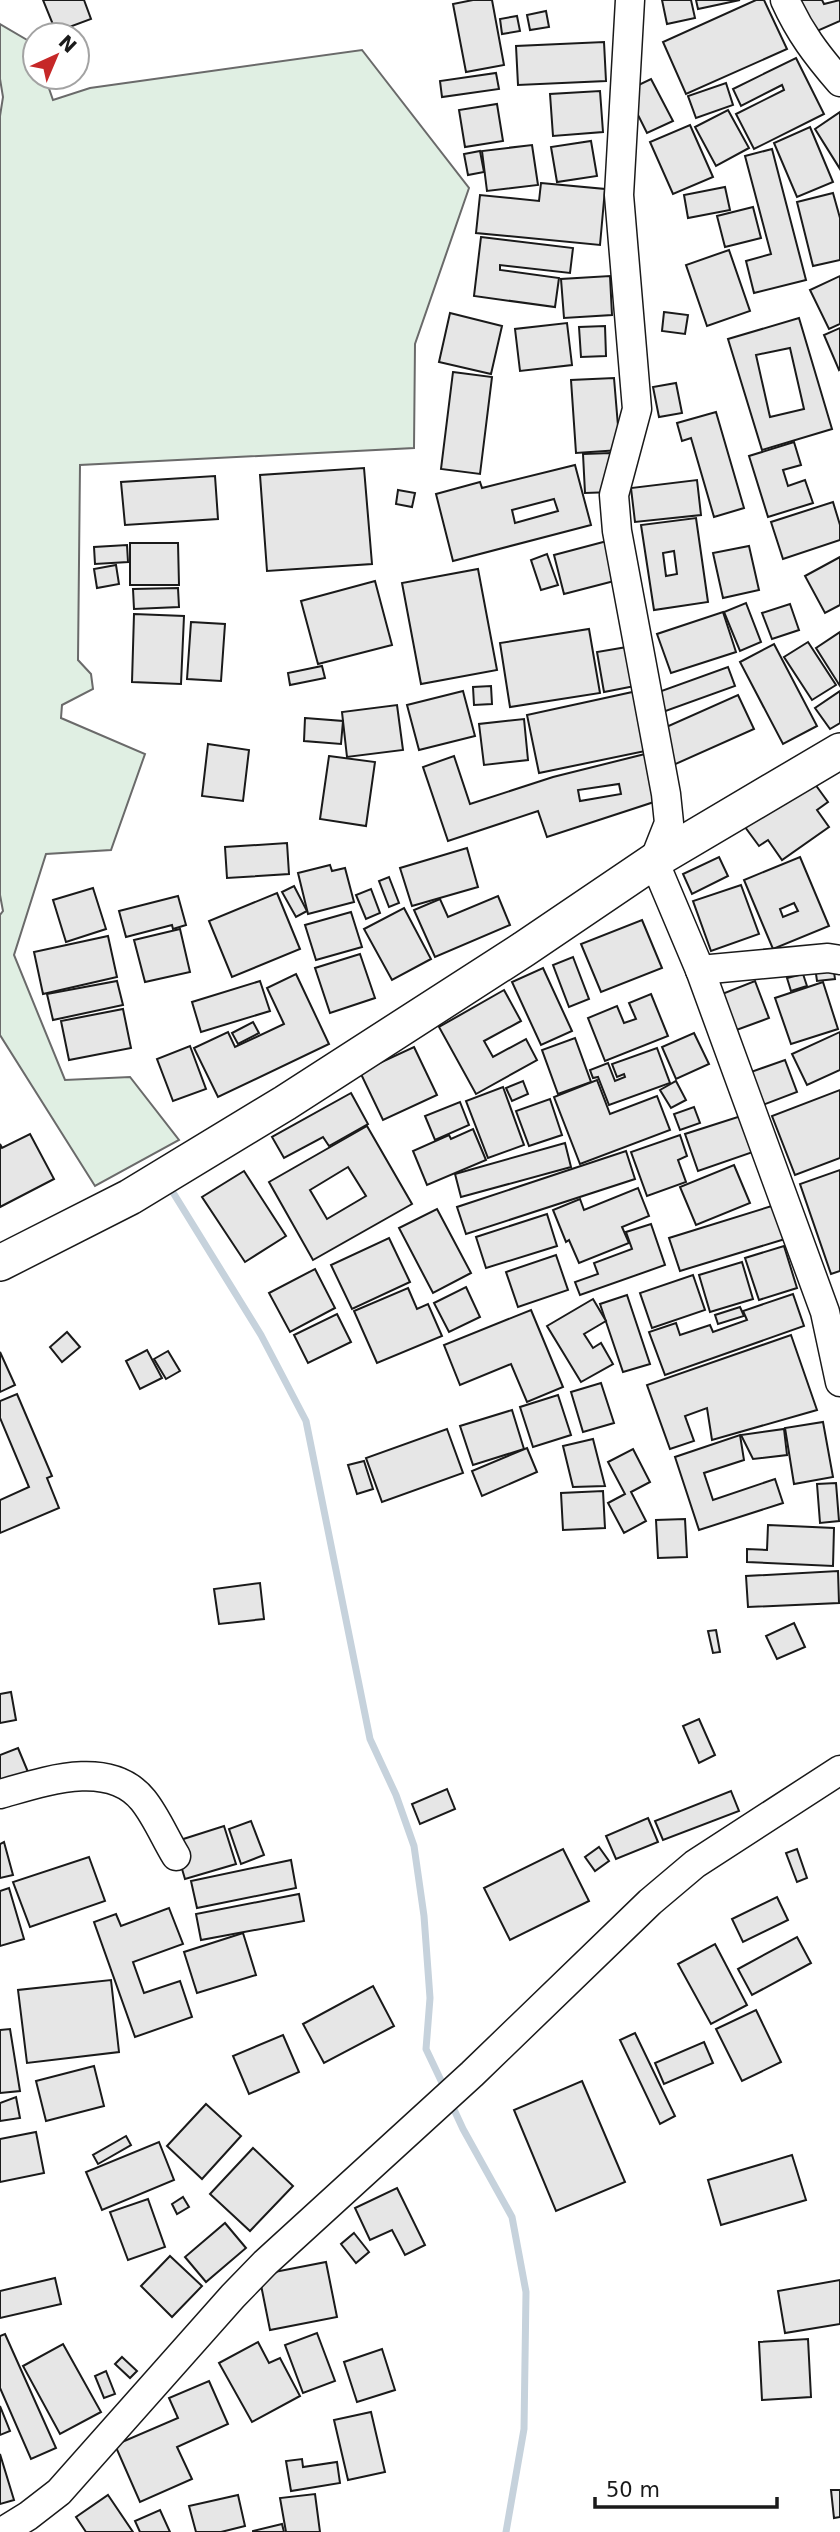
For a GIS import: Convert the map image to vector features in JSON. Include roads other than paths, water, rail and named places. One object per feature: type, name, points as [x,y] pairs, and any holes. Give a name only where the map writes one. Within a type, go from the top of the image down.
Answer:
[{"type":"main road","points":[[0,1263],[130,1197],[285,1103],[524,949],[654,861],[840,751]]},
{"type":"street","points":[[630,0],[620,195],[637,409],[614,495],[617,531],[666,794],[669,823],[654,861],[699,970],[825,1312],[840,1382]]},
{"type":"street","points":[[785,0],[814,54],[840,82]]},
{"type":"street","points":[[699,970],[828,958],[840,960]]},
{"type":"street","points":[[2,2532],[59,2492],[265,2263],[472,2074],[650,1902],[695,1864],[840,1770]]},
{"type":"street","points":[[0,1794],[59,1778],[100,1777],[127,1785],[143,1800],[176,1856]]},
{"type":"waterway","points":[[169,1186],[261,1335],[306,1421],[370,1739],[396,1795],[414,1846],[424,1916],[430,1998],[426,2049],[445,2089]]},
{"type":"waterway","points":[[451,2103],[512,2217],[526,2292],[524,2429],[506,2532]]}]
